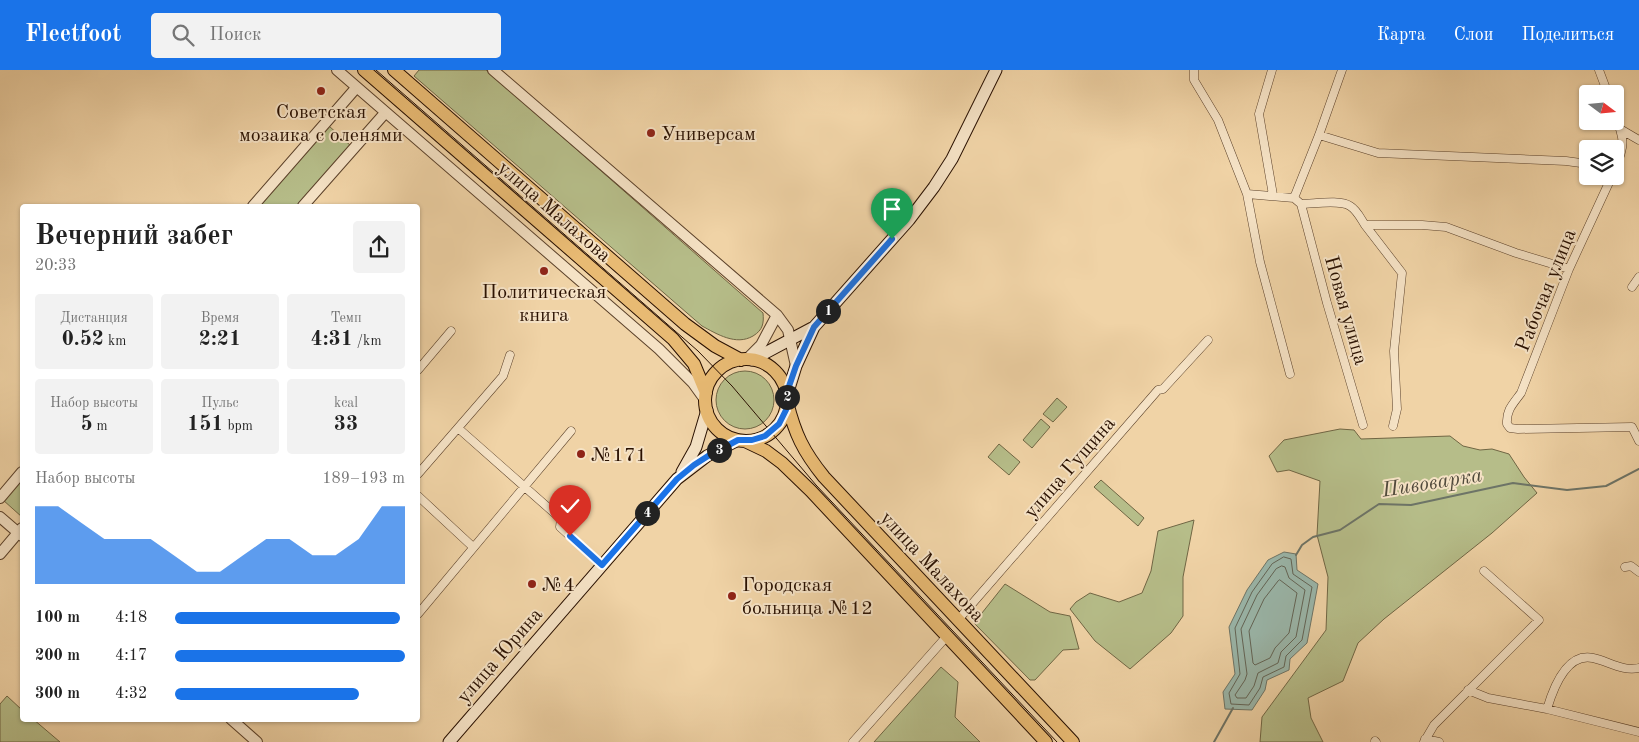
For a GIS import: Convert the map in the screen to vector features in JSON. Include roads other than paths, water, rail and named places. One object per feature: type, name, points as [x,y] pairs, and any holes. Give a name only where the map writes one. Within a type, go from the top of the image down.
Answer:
[{"type":"main road","name":"улица Малахова","points":[[364,70],[673,339],[694,364],[706,401]]},
{"type":"main road","name":"улица Малахова","points":[[394,70],[685,324],[720,349],[747,360]]},
{"type":"main road","points":[[814,327],[747,360],[727,364],[718,371],[712,378],[706,401],[713,424],[718,430],[731,438],[742,441],[759,439],[774,430],[783,417],[796,366],[814,327],[909,220],[934,187],[952,159],[996,70]]},
{"type":"main road","points":[[747,360],[761,362],[775,372],[781,378],[787,398]]},
{"type":"main road","name":"улица Малахова","points":[[787,398],[797,437],[812,462],[824,477],[1072,742]]},
{"type":"main road","name":"улица Юрина","points":[[448,742],[677,479],[696,447],[706,401]]},
{"type":"main road","name":"улица Малахова","points":[[742,441],[766,451],[782,463],[1046,742]]},
{"type":"main road","name":"улица Юрина","points":[[677,479],[708,456],[742,441]]},
{"type":"street","points":[[336,70],[659,349],[693,383],[706,401]]},
{"type":"street","points":[[493,70],[777,315],[786,326],[796,366]]},
{"type":"street","points":[[1194,70],[1194,80],[1218,120],[1247,194],[1260,262],[1290,374]]},
{"type":"street","points":[[1272,70],[1259,114],[1273,195]]},
{"type":"street","points":[[1294,198],[1320,135],[1342,70]]},
{"type":"street","points":[[1599,70],[1605,85]]},
{"type":"street","points":[[255,204],[356,88]]},
{"type":"street","points":[[305,204],[385,113]]},
{"type":"street","points":[[1622,130],[1639,140]]},
{"type":"street","points":[[1320,135],[1378,153],[1579,163]]},
{"type":"street","name":"Рабочая улица","points":[[1608,185],[1569,269],[1521,393],[1509,407],[1506,415],[1507,424],[1510,428],[1632,427],[1639,441]]},
{"type":"street","points":[[1247,194],[1294,198],[1301,204]]},
{"type":"street","name":"Новая улица","points":[[1364,425],[1327,303],[1301,204],[1338,202],[1349,205],[1356,210],[1365,225],[1402,273],[1394,351],[1397,409],[1393,426]]},
{"type":"street","points":[[1365,225],[1446,227],[1516,253],[1569,269]]},
{"type":"street","points":[[1632,287],[1639,277]]},
{"type":"street","points":[[747,360],[762,345],[777,315]]},
{"type":"street","points":[[420,368],[451,332]]},
{"type":"street","name":"улица Гущина","points":[[958,620],[1158,390],[1163,390],[1208,340]]},
{"type":"street","points":[[420,472],[503,376],[510,354]]},
{"type":"street","points":[[458,428],[561,519],[560,527],[602,565]]},
{"type":"street","points":[[420,612],[570,431]]},
{"type":"street","points":[[0,498],[20,474]]},
{"type":"street","points":[[420,498],[473,547]]},
{"type":"street","points":[[2,519],[20,531]]},
{"type":"street","points":[[0,554],[20,533]]},
{"type":"street","points":[[1625,566],[1631,566],[1639,572]]},
{"type":"street","points":[[1439,742],[1424,740],[1434,724],[1539,620],[1484,571]]},
{"type":"street","points":[[420,602],[425,606]]},
{"type":"street","points":[[853,742],[947,636]]},
{"type":"street","points":[[1547,709],[1552,691],[1562,675],[1573,662],[1582,657],[1592,658],[1619,667],[1639,668]]},
{"type":"street","points":[[1468,690],[1488,698],[1547,709],[1639,732]]},
{"type":"street","points":[[235,722],[257,742]]},
{"type":"water","points":[[1284,552],[1296,554],[1297,570],[1318,584],[1307,643],[1290,659],[1289,670],[1267,680],[1265,690],[1252,710],[1225,709],[1223,692],[1235,674],[1229,627],[1247,590],[1268,560]]},
{"type":"waterway","name":"Пивоварка","points":[[1296,555],[1302,545],[1313,537],[1340,530],[1379,504],[1411,505],[1513,483],[1567,490],[1606,486],[1639,469]]},
{"type":"waterway","name":"Пивоварка","points":[[1214,742],[1233,708]]},
{"type":"tram line","points":[[376,70],[698,351],[732,386],[816,485],[1057,742]]},
{"type":"place","name":"Советская мозаика с оленями","points":[[321,91]]},
{"type":"place","name":"Универсам","points":[[651,133]]},
{"type":"place","name":"Политическая книга","points":[[544,271]]},
{"type":"place","name":"№171","points":[[581,454]]},
{"type":"place","name":"№4","points":[[532,584]]},
{"type":"place","name":"Городская больница №12","points":[[732,596]]}]
